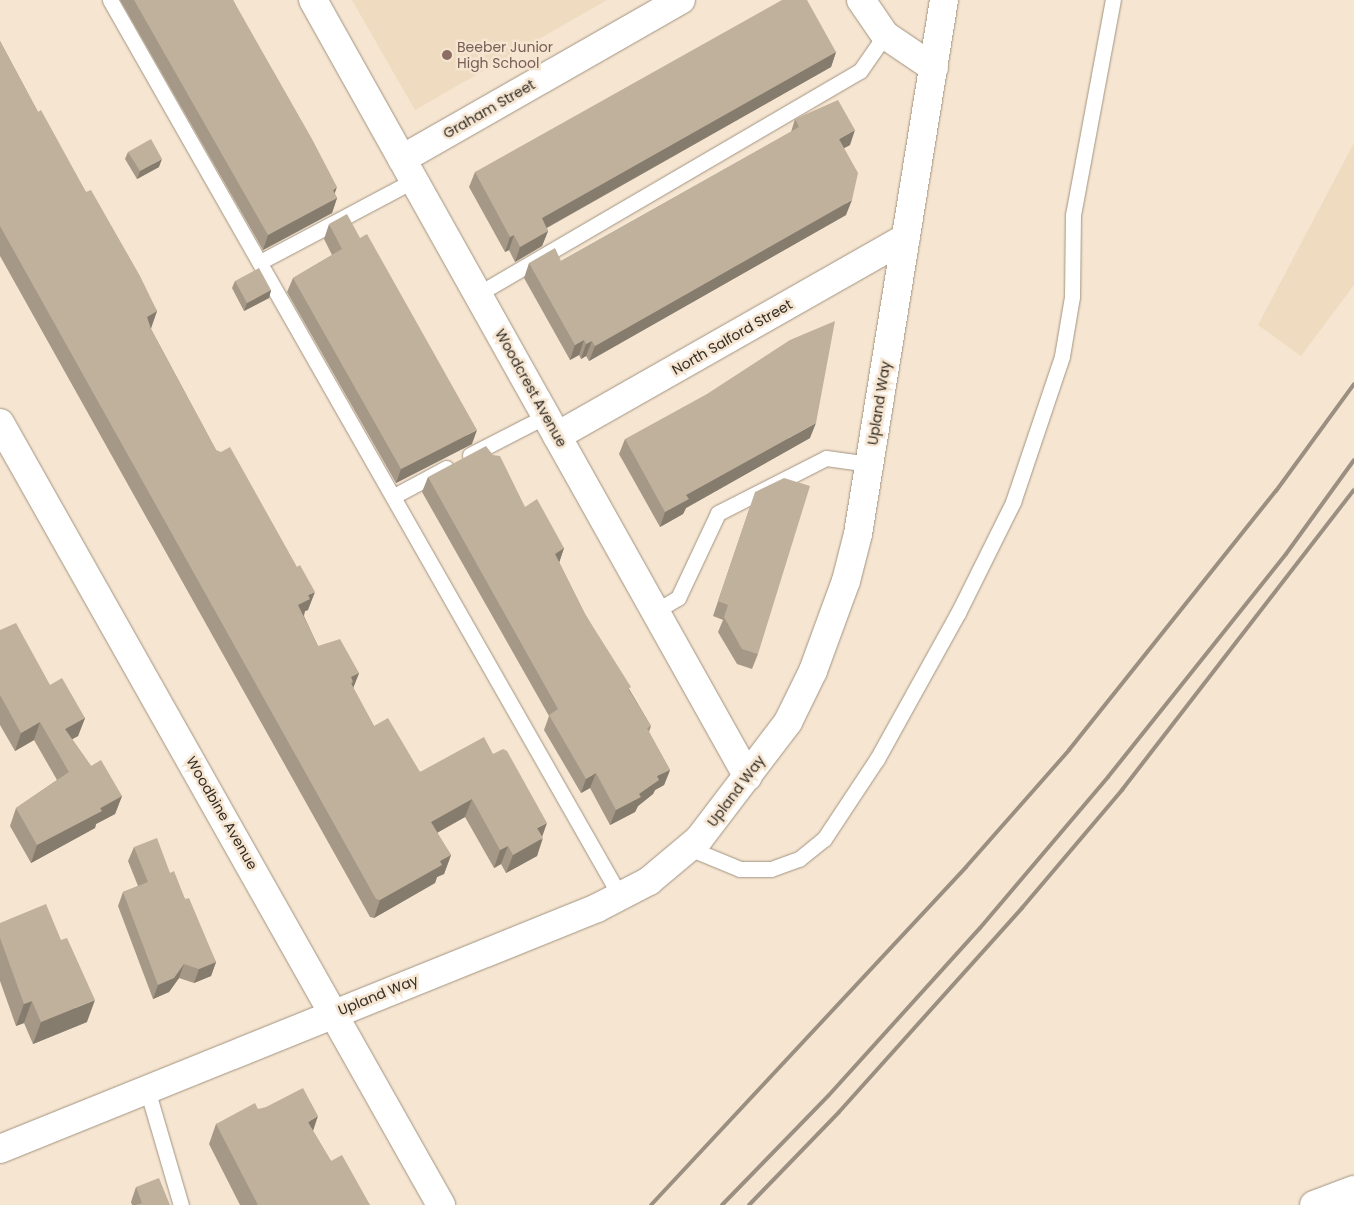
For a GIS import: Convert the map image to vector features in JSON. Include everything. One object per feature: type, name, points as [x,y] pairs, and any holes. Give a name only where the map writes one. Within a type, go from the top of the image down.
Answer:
[{"type":"street","name":"Woodcrest Avenue","points":[[313,0],[748,777]]},
{"type":"street","name":"Graham Street","points":[[408,170],[681,0]]},
{"type":"street","points":[[861,0],[885,35],[934,68]]},
{"type":"street","name":"Upland Way","points":[[0,1148],[620,896],[649,881],[689,848],[748,777],[788,722],[831,627],[858,534],[944,0]]},
{"type":"street","name":"North Salford Street","points":[[552,426],[906,238]]},
{"type":"street","name":"Woodbine Avenue","points":[[0,423],[334,1012],[441,1205]]},
{"type":"street","points":[[1314,1205],[1354,1190]]},
{"type":"lane","points":[[110,0],[620,896]]},
{"type":"lane","points":[[689,848],[740,870],[771,869],[799,859],[824,839],[876,760],[958,613],[1013,502],[1062,356],[1072,297],[1073,215],[1113,0]]},
{"type":"lane","points":[[478,294],[860,70],[885,35]]},
{"type":"lane","points":[[260,262],[408,170]]},
{"type":"lane","points":[[394,496],[552,426]]},
{"type":"lane","points":[[656,611],[678,598],[718,513],[826,458],[870,464]]},
{"type":"lane","points":[[147,1089],[181,1205]]},
{"type":"shaded area","name":"Beeber Junior High School","points":[[352,0],[607,0],[415,110]]},
{"type":"shaded area","points":[[1354,143],[1354,285],[1301,356],[1258,325]]},
{"type":"building","points":[[134,0],[233,0],[312,139],[337,187],[333,190],[337,198],[268,235]]},
{"type":"building","points":[[782,0],[807,0],[836,52],[542,218],[548,231],[520,247],[514,235],[510,237],[475,172]]},
{"type":"building","points":[[0,41],[38,112],[41,110],[86,192],[91,190],[140,276],[157,311],[147,317],[151,329],[216,450],[221,452],[230,447],[297,567],[300,565],[315,592],[308,595],[310,599],[298,605],[318,646],[340,639],[359,673],[351,677],[353,682],[351,683],[374,726],[388,718],[420,772],[484,737],[493,754],[503,749],[507,751],[547,823],[537,828],[543,838],[513,855],[508,846],[500,850],[472,799],[431,822],[451,855],[440,861],[442,865],[380,900],[376,899],[0,226]]},
{"type":"building","points":[[838,100],[855,130],[839,139],[858,173],[852,200],[595,346],[592,341],[586,344],[584,340],[575,345],[529,263],[555,248],[561,261],[799,127],[795,119]]},
{"type":"building","points":[[151,139],[162,159],[140,171],[128,152]]},
{"type":"building","points":[[347,214],[360,238],[367,234],[477,430],[401,469],[293,278],[342,249],[329,224]]},
{"type":"building","points":[[259,268],[271,290],[247,303],[235,281]]},
{"type":"building","points":[[835,321],[816,423],[686,495],[689,499],[665,512],[625,439],[707,394],[790,340]]},
{"type":"building","points":[[486,446],[493,455],[500,456],[525,507],[537,499],[564,548],[555,554],[585,614],[631,687],[628,689],[651,726],[647,728],[670,770],[657,776],[659,780],[639,794],[641,797],[616,810],[596,773],[586,779],[549,715],[558,709],[428,477]]},
{"type":"building","points":[[784,478],[810,486],[758,654],[742,649],[724,617],[728,605],[718,601],[755,492]]},
{"type":"building","points":[[16,623],[50,685],[62,678],[85,718],[65,729],[91,766],[101,760],[122,796],[100,808],[102,811],[37,845],[16,808],[69,772],[40,722],[21,733],[0,695],[0,630]]},
{"type":"building","points":[[157,838],[170,873],[174,871],[185,899],[189,898],[216,962],[199,969],[184,964],[174,978],[158,985],[123,892],[148,882],[134,847]]},
{"type":"building","points":[[46,904],[61,940],[67,938],[95,1000],[41,1022],[32,1001],[24,1004],[0,938],[0,923]]},
{"type":"building","points":[[303,1088],[318,1116],[308,1122],[331,1161],[342,1155],[370,1205],[258,1205],[216,1124],[255,1103],[258,1109],[266,1107]]},
{"type":"building","points":[[159,1178],[170,1205],[136,1205],[142,1203],[136,1187]]},
{"type":"railway","points":[[651,1205],[966,867],[1069,750],[1276,491],[1354,384]]},
{"type":"railway","points":[[722,1205],[829,1095],[980,928],[1108,777],[1286,554],[1354,460]]},
{"type":"railway","points":[[749,1205],[839,1112],[1022,908],[1122,790],[1354,490]]},
{"type":"place","name":"Beeber Junior High School","points":[[447,55]]}]
